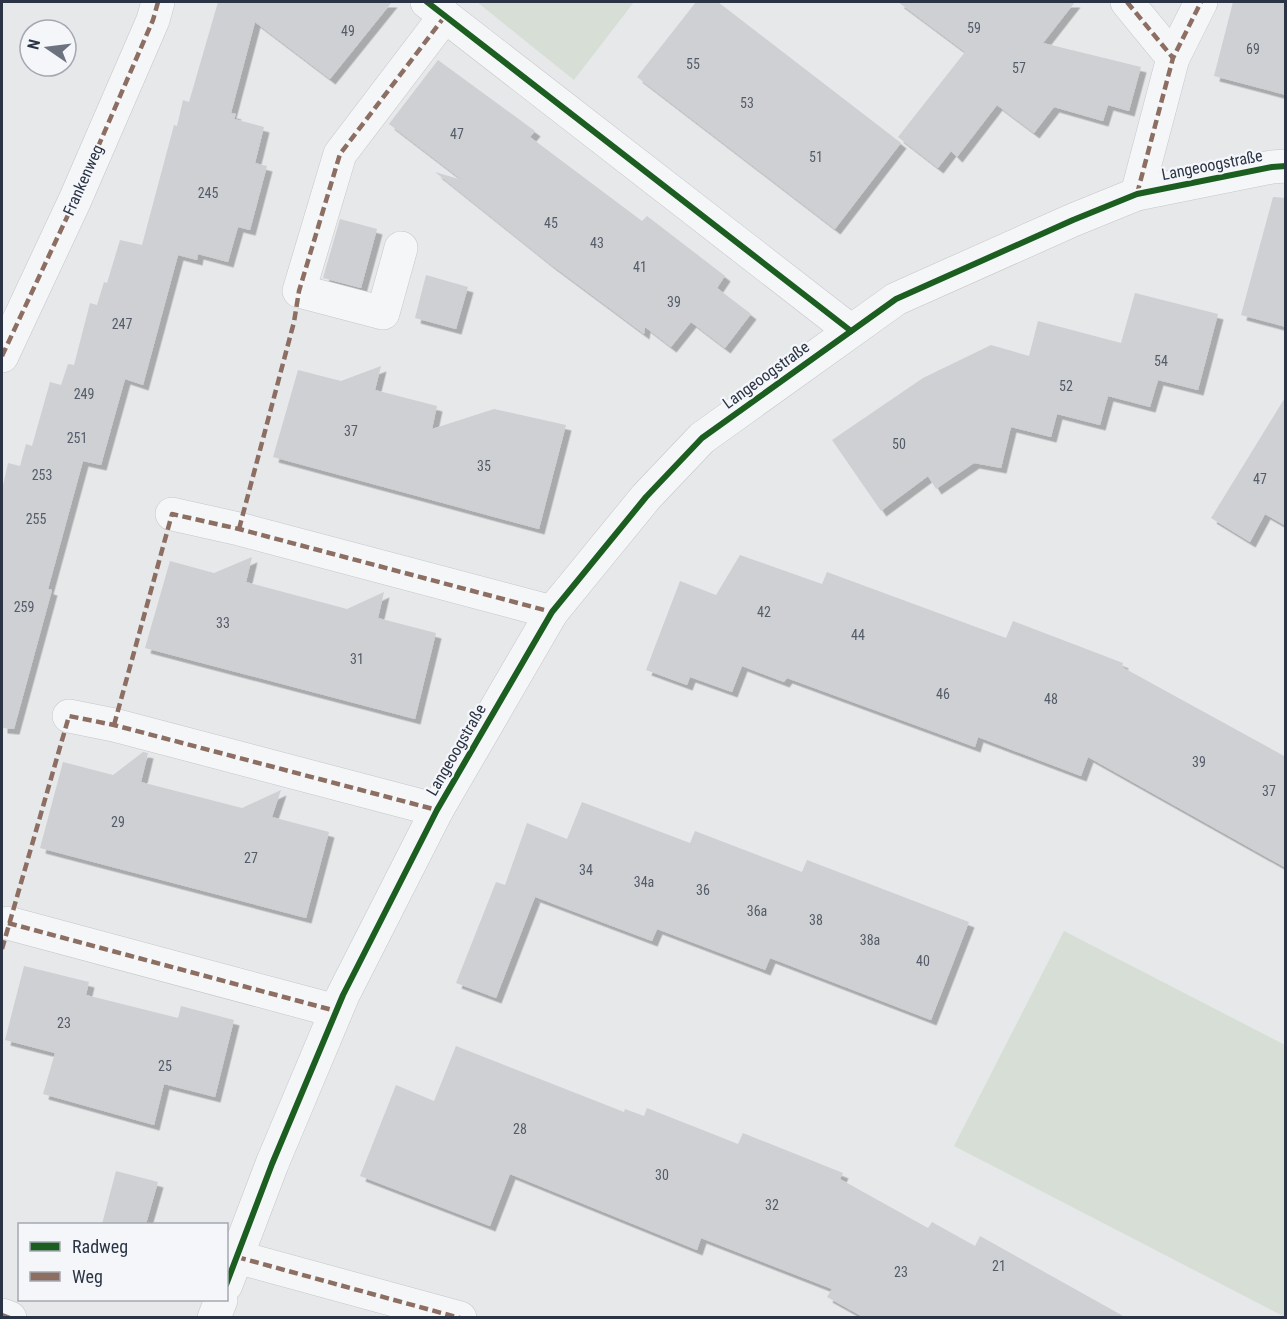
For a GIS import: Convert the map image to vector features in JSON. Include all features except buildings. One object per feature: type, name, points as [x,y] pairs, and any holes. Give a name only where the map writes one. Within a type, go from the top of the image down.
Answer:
[{"type":"street","name":"Frankenweg","points":[[2,356],[75,200],[153,20],[158,2]]},
{"type":"street","points":[[1127,2],[1173,58]]},
{"type":"street","name":"Langeoogstraße","points":[[1137,194],[1173,58],[1201,2]]},
{"type":"street","points":[[401,248],[383,313],[299,291],[340,154],[436,9],[851,331]]},
{"type":"street","name":"Langeoogstraße","points":[[232,1271],[272,1164],[336,1011],[437,810],[552,612],[646,497],[702,438],[896,299],[1072,220],[1137,194],[1286,166]]},
{"type":"street","points":[[172,514],[239,529],[552,612]]},
{"type":"street","points":[[69,716],[114,725],[437,810]]},
{"type":"street","points":[[8,923],[336,1011]]},
{"type":"street","points":[[232,1271],[460,1317]]},
{"type":"street","points":[[214,1317],[220,1301]]},
{"type":"street","points":[[2,1315],[10,1317]]},
{"type":"shaded area","points":[[477,2],[634,2],[574,80]]},
{"type":"shaded area","points":[[1064,931],[1285,1045],[1285,1317],[954,1146]]},
{"type":"marked path","points":[[2,356],[75,200],[153,20],[158,2]]},
{"type":"marked path","points":[[1127,2],[1173,58]]},
{"type":"marked path","points":[[1137,194],[1173,58],[1201,2]]},
{"type":"marked path","points":[[239,529],[294,322],[299,291],[340,154],[445,16]]},
{"type":"marked path","points":[[114,725],[172,514],[239,529],[552,612]]},
{"type":"marked path","points":[[2,949],[69,716],[114,725],[437,810]]},
{"type":"marked path","points":[[8,923],[336,1011]]},
{"type":"marked path","points":[[237,1257],[460,1318]]},
{"type":"marked path","points":[[2,1315],[10,1318]]},
{"type":"cycle path","points":[[427,2],[851,331]]},
{"type":"cycle path","points":[[228,1280],[272,1164],[343,995],[437,810],[552,612],[646,497],[702,438],[896,299],[1137,194],[1286,166]]}]
